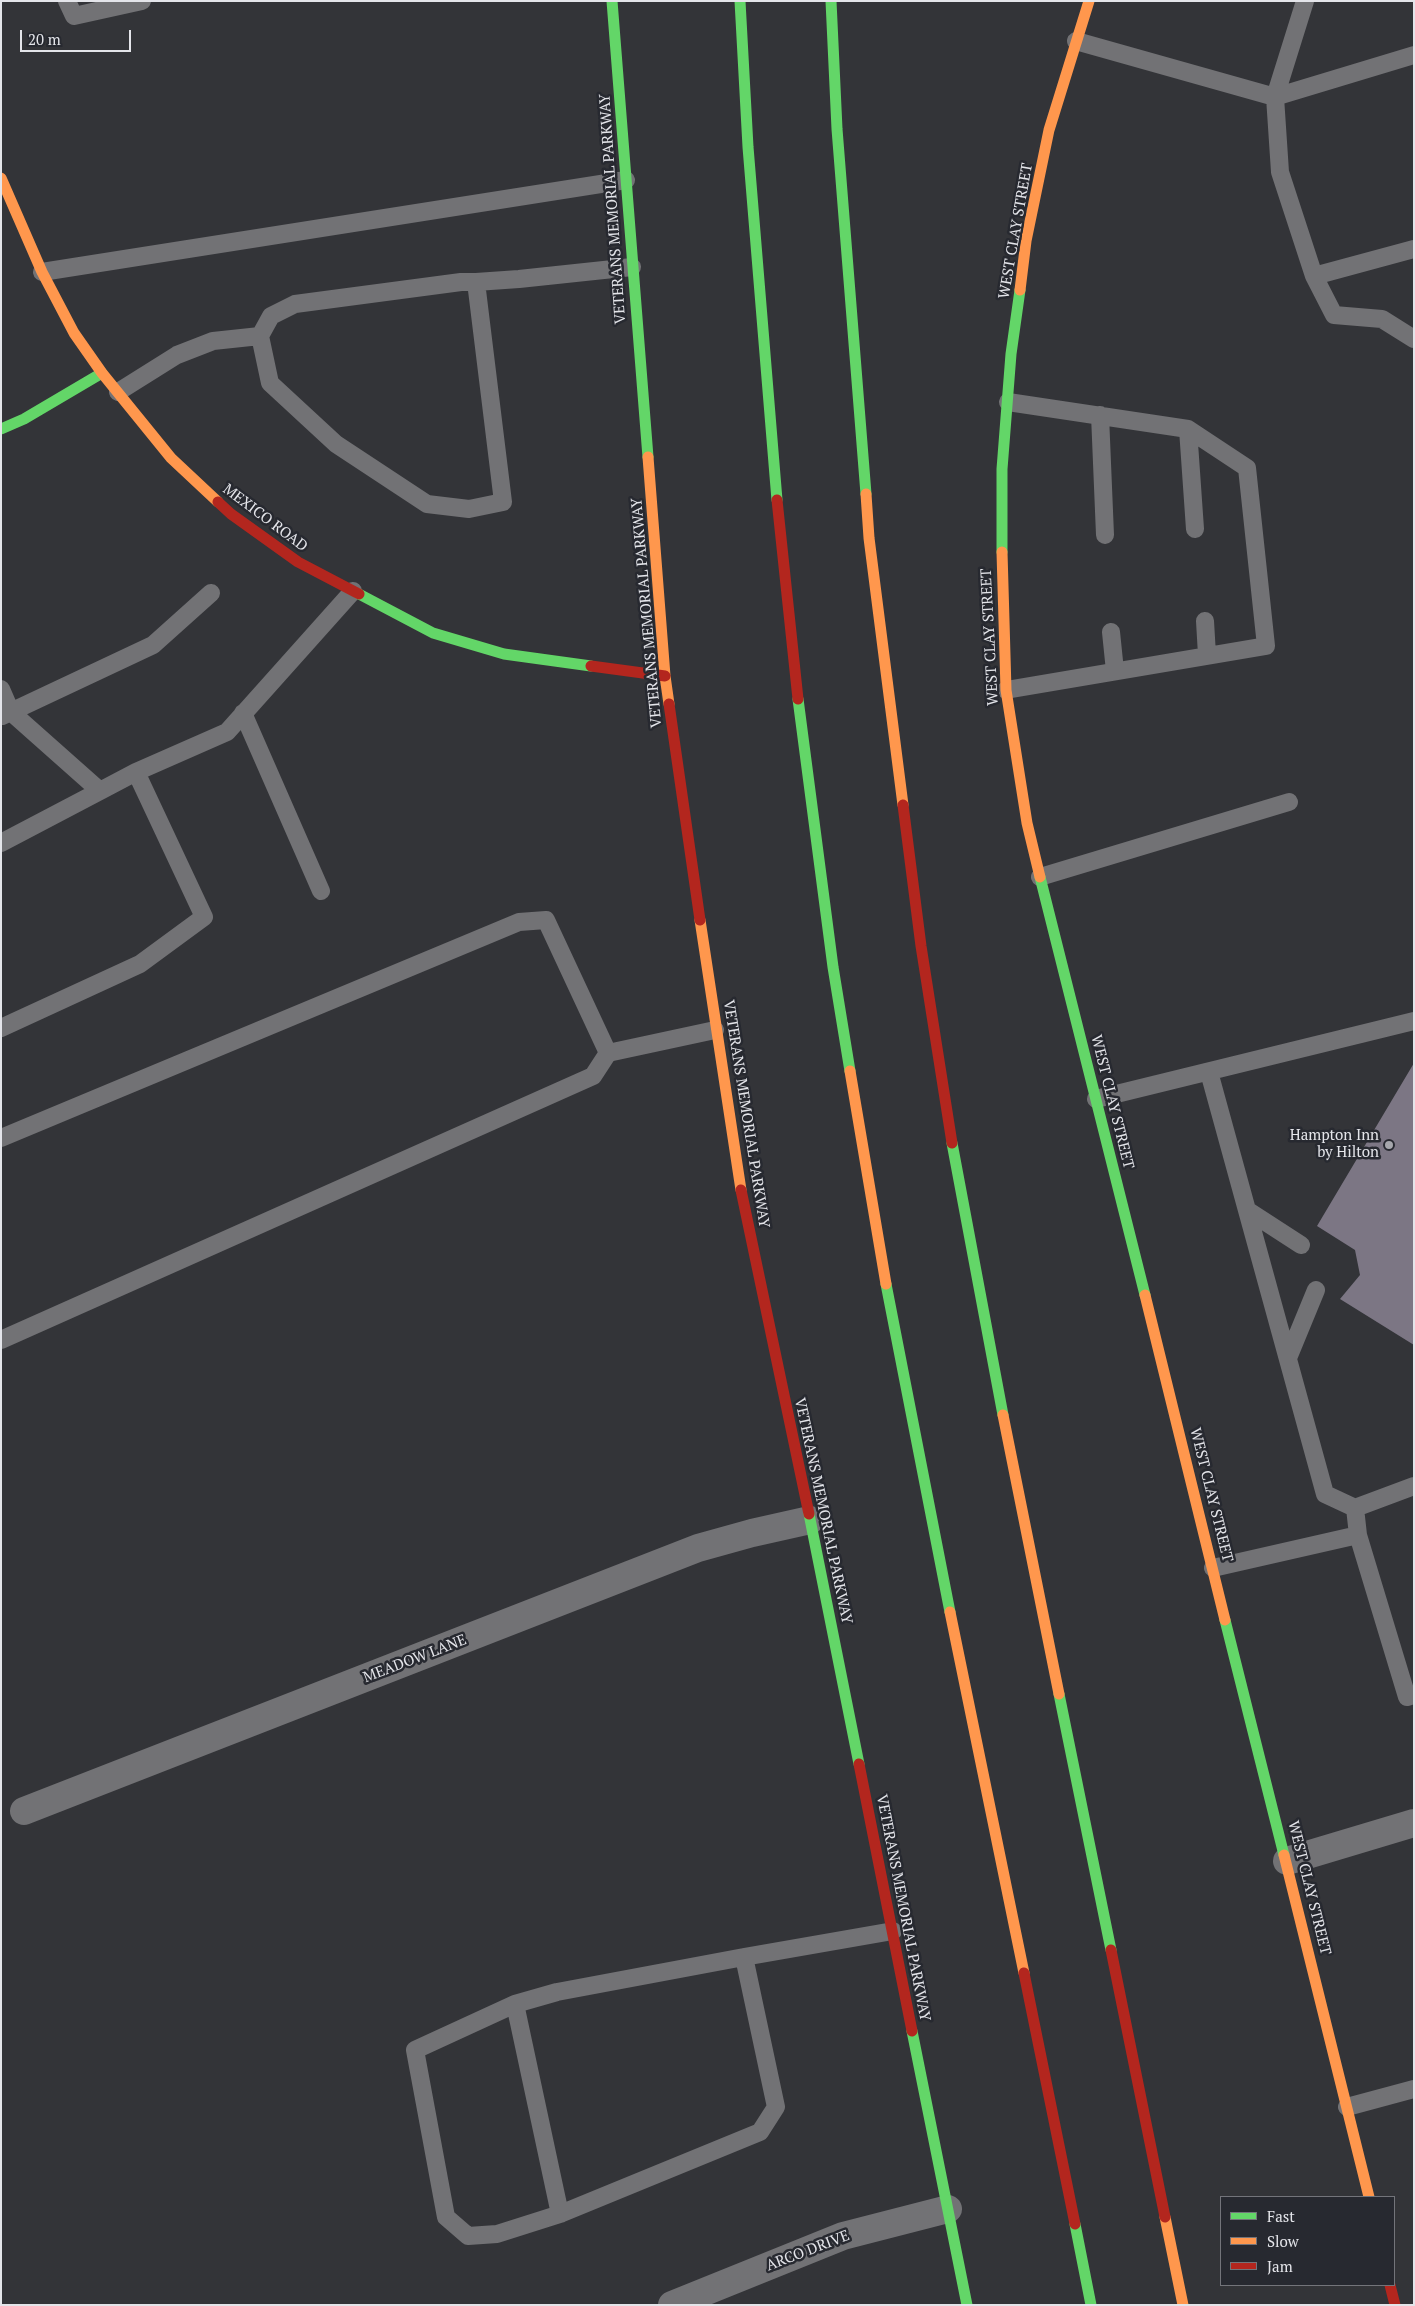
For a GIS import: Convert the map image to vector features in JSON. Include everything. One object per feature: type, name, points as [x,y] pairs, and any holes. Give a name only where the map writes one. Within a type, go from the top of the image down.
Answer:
[{"type":"main road","name":"VETERANS MEMORIAL PARKWAY","points":[[612,1],[665,676],[715,1030],[736,1166],[810,1520],[967,2305]]},
{"type":"main road","points":[[740,1],[749,157],[782,561],[805,761],[833,967],[899,1359],[1091,2305]]},
{"type":"main road","points":[[831,1],[837,129],[869,538],[921,946],[953,1146],[991,1356],[1182,2305]]},
{"type":"main road","name":"WEST CLAY STREET","points":[[1089,1],[1049,130],[1026,241],[1012,354],[1002,478],[1002,561],[1006,690],[1027,823],[1040,877],[1287,1860],[1369,2196]]},
{"type":"main road","name":"MEXICO ROAD","points":[[1,178],[42,272],[74,333],[102,373],[171,458],[231,514],[298,562],[433,633],[504,654],[665,676]]},
{"type":"main road","points":[[1,429],[24,419],[102,373]]},
{"type":"main road","points":[[1390,2286],[1395,2305]]},
{"type":"street","name":"MEADOW LANE","points":[[24,1811],[698,1548],[810,1520]]},
{"type":"street","points":[[1287,1860],[1414,1823]]},
{"type":"street","name":"ARCO DRIVE","points":[[672,2305],[843,2236],[948,2209]]},
{"type":"lane","points":[[67,1],[74,16],[142,1]]},
{"type":"lane","points":[[1305,1],[1274,97],[1280,172],[1314,276],[1334,315],[1382,320],[1414,339]]},
{"type":"lane","points":[[1076,41],[1274,97],[1414,55]]},
{"type":"lane","points":[[42,272],[626,180]]},
{"type":"lane","points":[[1314,276],[1414,248]]},
{"type":"lane","points":[[476,282],[503,502],[468,510],[427,504],[336,444],[270,382],[260,336],[271,316],[295,304],[476,282],[519,280],[632,267]]},
{"type":"lane","points":[[118,392],[177,355],[213,341],[260,336]]},
{"type":"lane","points":[[1006,690],[1266,646],[1247,468],[1188,429],[1008,402]]},
{"type":"lane","points":[[1100,415],[1105,535]]},
{"type":"lane","points":[[1188,429],[1195,530]]},
{"type":"lane","points":[[1,843],[136,772],[227,732],[353,591]]},
{"type":"lane","points":[[6,714],[153,645],[211,594]]},
{"type":"lane","points":[[1205,621],[1208,655]]},
{"type":"lane","points":[[1111,632],[1115,671]]},
{"type":"lane","points":[[1,689],[6,714],[100,791]]},
{"type":"lane","points":[[243,714],[322,891]]},
{"type":"lane","points":[[1,1028],[140,964],[204,917],[136,772]]},
{"type":"lane","points":[[1040,877],[1289,802]]},
{"type":"lane","points":[[1,1138],[519,922],[546,920],[608,1053]]},
{"type":"lane","points":[[1096,1100],[1414,1021]]},
{"type":"lane","points":[[1,1340],[593,1076],[608,1053],[715,1030]]},
{"type":"lane","points":[[1209,1072],[1325,1494],[1355,1508],[1414,1486]]},
{"type":"lane","points":[[1247,1210],[1300,1244]]},
{"type":"lane","points":[[1288,1358],[1316,1290]]},
{"type":"lane","points":[[1355,1508],[1358,1535],[1407,1697],[1414,1695]]},
{"type":"lane","points":[[1213,1568],[1358,1535]]},
{"type":"lane","points":[[744,1957],[776,2107],[760,2132],[560,2214],[497,2234],[468,2236],[446,2217],[415,2050],[514,2004],[557,1992],[744,1957],[893,1931]]},
{"type":"lane","points":[[514,2004],[560,2214]]},
{"type":"lane","points":[[1347,2107],[1414,2089]]},
{"type":"building","name":"Hampton Inn by Hilton","points":[[1414,1063],[1414,1345],[1340,1299],[1360,1275],[1355,1250],[1317,1226]]},
{"type":"traffic: fast","points":[[612,1],[648,457]]},
{"type":"traffic: fast","points":[[740,1],[748,147],[777,500]]},
{"type":"traffic: fast","points":[[831,1],[837,129],[866,494]]},
{"type":"traffic: fast","points":[[1002,552],[1002,469],[1011,354],[1020,290]]},
{"type":"traffic: fast","points":[[1,429],[24,419],[102,373]]},
{"type":"traffic: fast","points":[[359,594],[433,633],[504,654],[591,666]]},
{"type":"traffic: fast","points":[[798,699],[833,967],[850,1071]]},
{"type":"traffic: fast","points":[[1040,877],[1145,1295]]},
{"type":"traffic: fast","points":[[952,1143],[1003,1415]]},
{"type":"traffic: fast","points":[[886,1284],[950,1612]]},
{"type":"traffic: fast","points":[[809,1514],[859,1764]]},
{"type":"traffic: fast","points":[[1225,1620],[1284,1855]]},
{"type":"traffic: fast","points":[[1059,1694],[1111,1950]]},
{"type":"traffic: fast","points":[[912,2031],[967,2305]]},
{"type":"traffic: fast","points":[[1075,2224],[1091,2305]]},
{"type":"traffic: slow","points":[[1020,290],[1026,241],[1049,130],[1089,1]]},
{"type":"traffic: slow","points":[[1,178],[42,272],[74,333],[102,373],[171,458],[218,502]]},
{"type":"traffic: slow","points":[[648,457],[665,676],[669,704]]},
{"type":"traffic: slow","points":[[866,494],[869,538],[903,805]]},
{"type":"traffic: slow","points":[[1002,552],[1006,690],[1027,823],[1040,877]]},
{"type":"traffic: slow","points":[[700,920],[741,1190]]},
{"type":"traffic: slow","points":[[850,1071],[886,1284]]},
{"type":"traffic: slow","points":[[1145,1295],[1225,1620]]},
{"type":"traffic: slow","points":[[1003,1415],[1059,1694]]},
{"type":"traffic: slow","points":[[950,1612],[1024,1973]]},
{"type":"traffic: slow","points":[[1284,1855],[1369,2196]]},
{"type":"traffic: slow","points":[[1165,2217],[1183,2305]]},
{"type":"traffic: jam","points":[[777,500],[798,699]]},
{"type":"traffic: jam","points":[[218,502],[231,514],[298,562],[359,594]]},
{"type":"traffic: jam","points":[[591,666],[665,676]]},
{"type":"traffic: jam","points":[[669,704],[700,920]]},
{"type":"traffic: jam","points":[[903,805],[921,946],[952,1143]]},
{"type":"traffic: jam","points":[[741,1190],[809,1514]]},
{"type":"traffic: jam","points":[[859,1764],[912,2031]]},
{"type":"traffic: jam","points":[[1111,1950],[1165,2217]]},
{"type":"traffic: jam","points":[[1024,1973],[1075,2224]]},
{"type":"traffic: jam","points":[[1390,2286],[1395,2305]]},
{"type":"place","name":"Hampton Inn by Hilton","points":[[1389,1145]]}]
